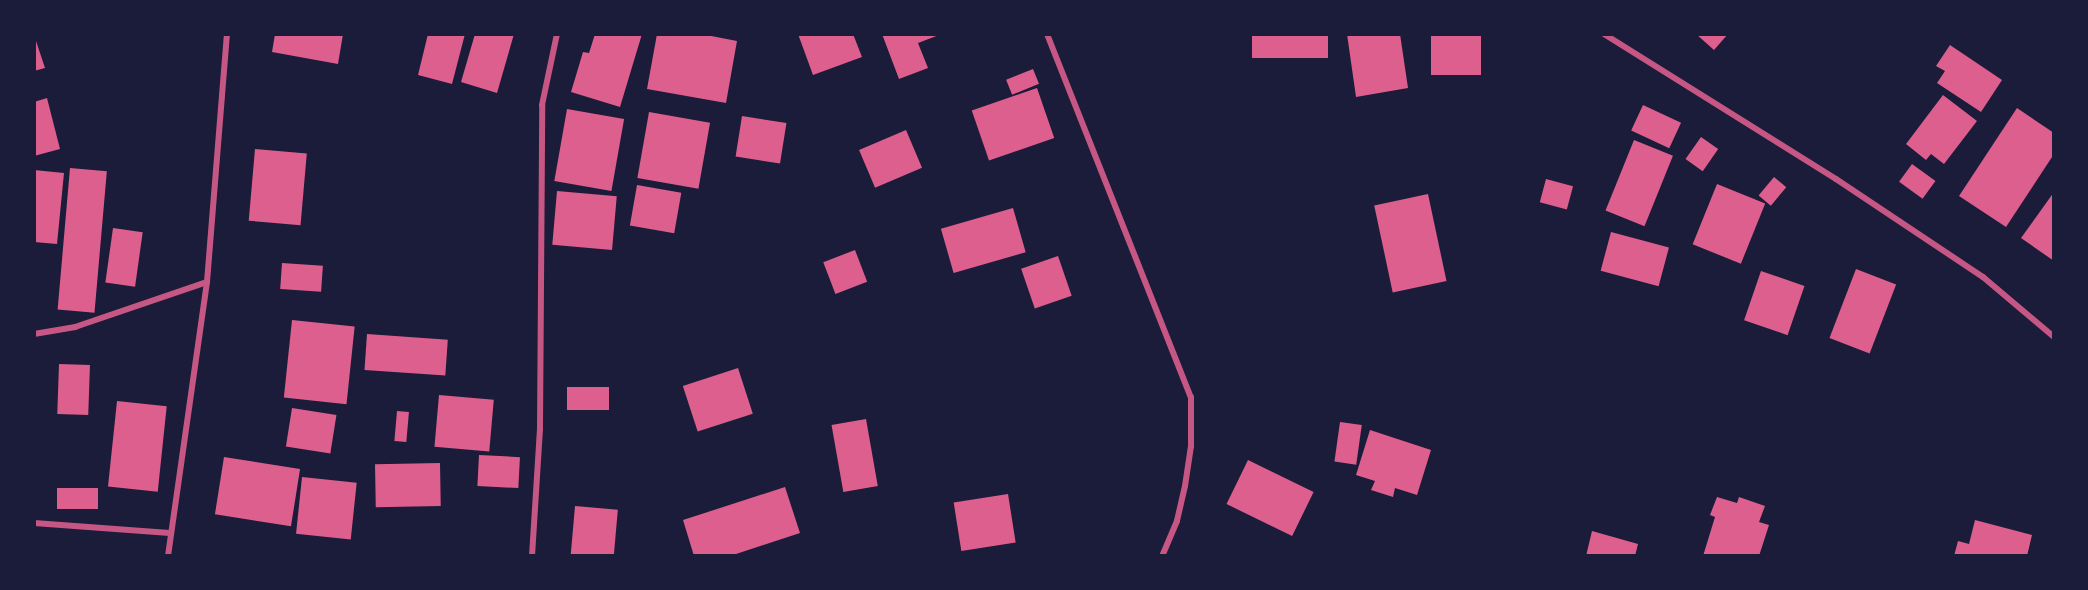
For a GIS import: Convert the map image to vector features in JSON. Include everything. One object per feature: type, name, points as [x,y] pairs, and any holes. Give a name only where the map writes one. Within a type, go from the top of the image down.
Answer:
[{"type":"street","points":[[168,555],[207,282],[227,34]]},
{"type":"street","points":[[532,555],[540,429],[542,105],[557,34]]},
{"type":"street","points":[[1047,34],[1191,397],[1191,446],[1185,486],[1177,521],[1162,555]]},
{"type":"street","points":[[1604,34],[1836,179],[1983,277],[2054,337]]},
{"type":"street","points":[[34,334],[75,327],[207,282]]},
{"type":"street","points":[[34,523],[170,533]]},
{"type":"building","points":[[275,34],[343,34],[338,64],[272,52]]},
{"type":"building","points":[[428,34],[465,34],[452,84],[418,75]]},
{"type":"building","points":[[475,34],[514,34],[497,93],[461,82]]},
{"type":"building","points":[[595,34],[642,34],[620,107],[571,92],[583,52],[589,53]]},
{"type":"building","points":[[657,34],[701,34],[737,41],[726,103],[647,89]]},
{"type":"building","points":[[798,34],[853,34],[862,57],[813,75]]},
{"type":"building","points":[[882,34],[939,34],[918,43],[928,68],[899,79]]},
{"type":"building","points":[[1252,34],[1328,34],[1328,58],[1252,58]]},
{"type":"building","points":[[1347,34],[1400,34],[1408,88],[1356,97]]},
{"type":"building","points":[[1431,34],[1481,34],[1481,75],[1431,75]]},
{"type":"building","points":[[1696,34],[1728,34],[1714,50]]},
{"type":"building","points":[[34,35],[45,68],[34,71]]},
{"type":"building","points":[[1950,45],[2002,80],[1981,112],[1937,83],[1945,71],[1936,66]]},
{"type":"building","points":[[1033,69],[1039,84],[1012,95],[1006,80]]},
{"type":"building","points":[[1037,88],[1054,138],[989,161],[972,110]]},
{"type":"building","points":[[1943,95],[1977,121],[1944,164],[1931,154],[1926,160],[1906,144]]},
{"type":"building","points":[[47,98],[60,149],[34,156],[34,102]]},
{"type":"building","points":[[1643,105],[1681,123],[1669,148],[1631,130]]},
{"type":"building","points":[[2017,108],[2054,133],[2054,154],[2006,227],[1959,196]]},
{"type":"building","points":[[567,109],[624,119],[611,191],[554,181]]},
{"type":"building","points":[[649,112],[710,123],[698,189],[637,178]]},
{"type":"building","points":[[742,116],[786,123],[780,164],[736,156]]},
{"type":"building","points":[[906,130],[922,168],[875,188],[859,150]]},
{"type":"building","points":[[1701,137],[1718,149],[1703,171],[1686,159]]},
{"type":"building","points":[[1634,140],[1673,156],[1644,226],[1606,210]]},
{"type":"building","points":[[255,149],[307,154],[301,225],[249,221]]},
{"type":"building","points":[[1912,164],[1935,181],[1923,199],[1899,182]]},
{"type":"building","points":[[70,168],[107,171],[94,313],[58,309]]},
{"type":"building","points":[[34,170],[64,173],[57,244],[34,242]]},
{"type":"building","points":[[1774,177],[1786,187],[1771,206],[1759,195]]},
{"type":"building","points":[[1546,179],[1573,186],[1567,209],[1540,202]]},
{"type":"building","points":[[1717,184],[1765,203],[1741,264],[1693,244]]},
{"type":"building","points":[[637,185],[681,193],[674,233],[630,225]]},
{"type":"building","points":[[557,191],[617,196],[612,250],[552,245]]},
{"type":"building","points":[[2054,192],[2054,261],[2021,238]]},
{"type":"building","points":[[1428,194],[1447,281],[1393,292],[1374,205]]},
{"type":"building","points":[[1013,208],[1026,252],[954,273],[941,229]]},
{"type":"building","points":[[113,228],[143,232],[135,287],[105,282]]},
{"type":"building","points":[[1611,232],[1669,248],[1659,286],[1601,271]]},
{"type":"building","points":[[855,250],[867,282],[835,294],[823,262]]},
{"type":"building","points":[[1058,256],[1072,296],[1035,308],[1021,269]]},
{"type":"building","points":[[282,263],[323,266],[321,292],[280,289]]},
{"type":"building","points":[[1856,269],[1896,284],[1870,353],[1829,338]]},
{"type":"building","points":[[1761,271],[1804,286],[1788,335],[1744,320]]},
{"type":"building","points":[[292,320],[355,327],[347,404],[284,398]]},
{"type":"building","points":[[367,334],[448,340],[445,376],[364,370]]},
{"type":"building","points":[[59,364],[90,365],[88,415],[57,414]]},
{"type":"building","points":[[738,368],[753,414],[698,432],[683,386]]},
{"type":"building","points":[[567,387],[609,387],[609,410],[567,410]]},
{"type":"building","points":[[439,395],[494,400],[489,452],[434,447]]},
{"type":"building","points":[[117,401],[167,406],[158,492],[108,487]]},
{"type":"building","points":[[292,408],[336,415],[330,454],[286,447]]},
{"type":"building","points":[[397,411],[409,412],[406,442],[394,441]]},
{"type":"building","points":[[866,419],[878,486],[843,492],[832,425]]},
{"type":"building","points":[[1340,422],[1362,425],[1356,465],[1334,462]]},
{"type":"building","points":[[1370,430],[1431,450],[1417,495],[1395,488],[1393,497],[1371,490],[1375,481],[1356,475]]},
{"type":"building","points":[[479,455],[520,457],[518,488],[477,486]]},
{"type":"building","points":[[224,457],[300,469],[291,526],[215,514]]},
{"type":"building","points":[[1248,460],[1314,492],[1292,536],[1227,504]]},
{"type":"building","points":[[440,463],[441,506],[376,507],[375,464]]},
{"type":"building","points":[[302,477],[357,483],[351,539],[296,534]]},
{"type":"building","points":[[785,487],[800,533],[730,556],[694,556],[683,520]]},
{"type":"building","points":[[57,488],[98,488],[98,509],[57,509]]},
{"type":"building","points":[[1008,494],[1016,542],[961,551],[954,503]]},
{"type":"building","points":[[1717,497],[1737,503],[1739,497],[1765,506],[1759,522],[1769,525],[1759,556],[1703,556],[1715,517],[1710,515]]},
{"type":"building","points":[[575,506],[618,510],[614,556],[571,556]]},
{"type":"building","points":[[1975,520],[2032,535],[2027,556],[1954,556],[1958,541],[1969,544]]},
{"type":"building","points":[[1592,531],[1638,544],[1635,556],[1586,556]]}]
